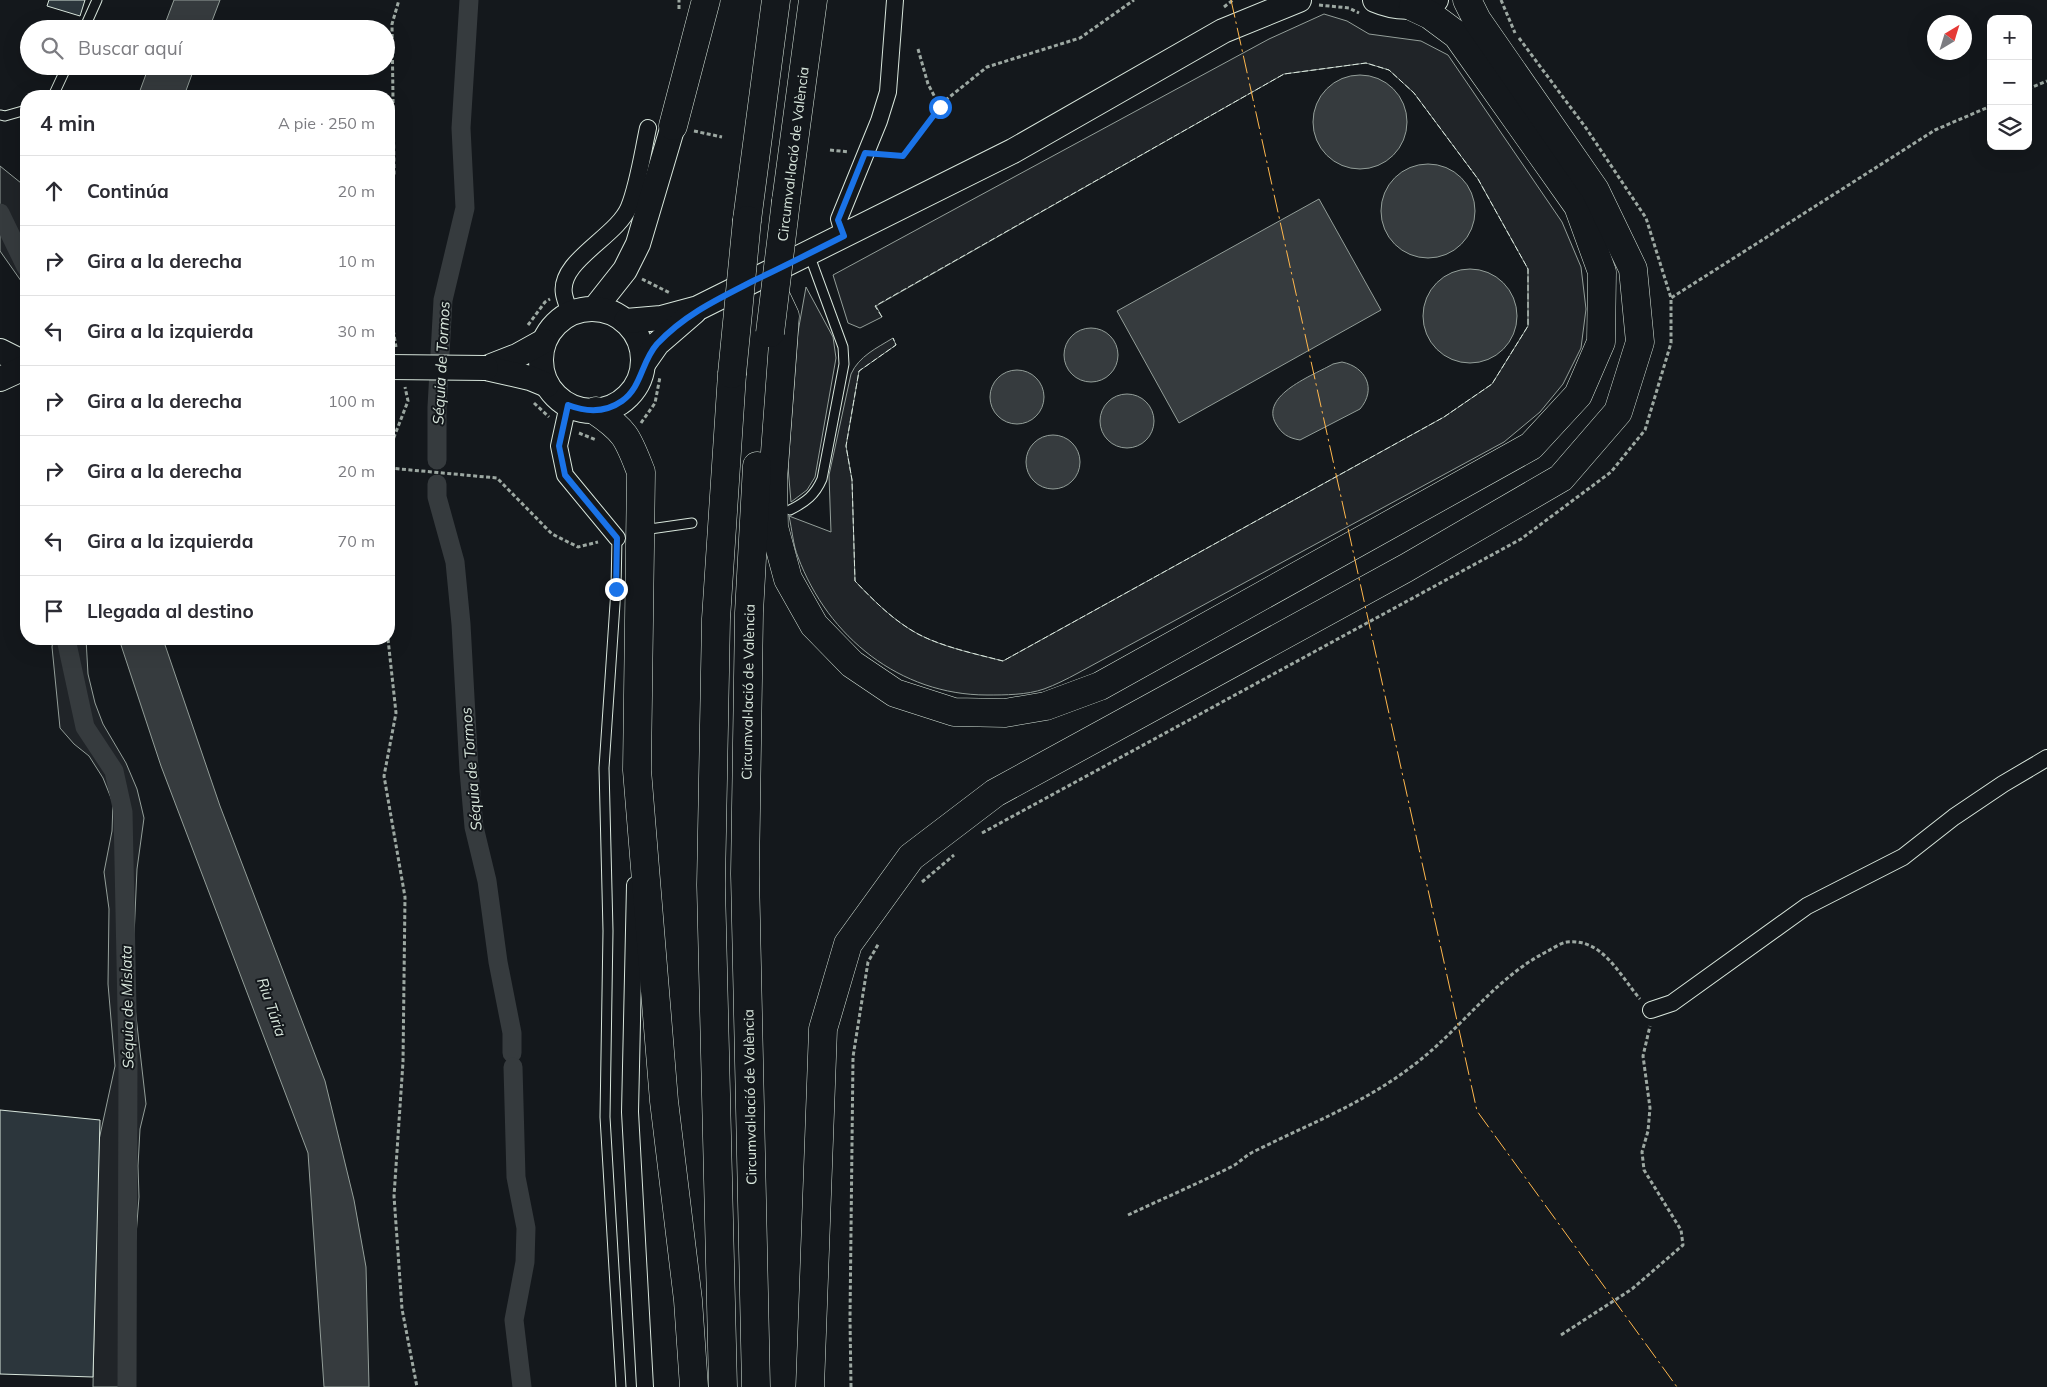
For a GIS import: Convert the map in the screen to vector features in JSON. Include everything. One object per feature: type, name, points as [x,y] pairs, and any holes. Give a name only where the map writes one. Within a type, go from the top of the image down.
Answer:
[{"type":"highway","points":[[661,127],[706,0]]},
{"type":"highway","points":[[723,1387],[711,885],[716,619],[732,374],[747,220],[776,0]]},
{"type":"highway","name":"Circumval·lació de València","points":[[756,1387],[745,874],[748,651],[756,481],[766,360],[777,334],[775,294],[813,0]]},
{"type":"highway","points":[[810,1387],[823,1029],[848,944],[911,857],[995,793],[1406,568],[1561,478],[1618,412],[1640,342],[1633,269],[1595,190],[1477,20],[1468,0]]},
{"type":"highway","points":[[777,334],[773,480],[774,527],[788,579],[814,625],[852,664],[895,693],[954,712],[1005,713],[1046,706],[1100,686],[1532,446],[1578,395],[1600,342],[1602,272],[1578,206],[1456,35],[1430,15],[1424,3]]},
{"type":"highway","points":[[596,411],[615,424],[627,438],[642,472],[629,534],[637,770],[664,1101],[688,1300],[694,1387]]},
{"type":"main road","points":[[626,321],[661,318],[698,308],[1013,151],[1223,31],[1261,0]]},
{"type":"main road","points":[[1370,8],[1424,3]]},
{"type":"main road","points":[[1223,31],[1305,4]]},
{"type":"main road","points":[[595,308],[625,270],[638,244],[661,127]]},
{"type":"main road","points":[[540,393],[542,371],[540,356],[544,341],[550,329],[559,319],[570,312],[595,308],[612,312],[626,321],[636,333],[652,367]]},
{"type":"main road","points":[[395,367],[486,368],[530,378],[540,393],[556,396],[565,415],[581,410],[596,411],[610,408],[622,401],[633,391],[640,378],[652,367],[657,344],[698,308]]},
{"type":"main road","points":[[486,368],[516,356],[544,341]]},
{"type":"main road","points":[[0,351],[20,362]]},
{"type":"main road","points":[[0,379],[20,368]]},
{"type":"street","points":[[844,236],[838,220],[879,122],[888,92],[895,0]]},
{"type":"street","points":[[570,312],[563,294],[566,276],[577,262],[613,229],[626,213],[661,127]]},
{"type":"street","points":[[565,415],[559,446],[565,475],[629,534]]},
{"type":"street","points":[[1651,1010],[1672,1003],[1808,906],[1903,857],[1954,817],[2003,784],[2047,758]]},
{"type":"street","points":[[637,770],[630,1112],[645,1387]]},
{"type":"lane","points":[[88,20],[97,0]]},
{"type":"lane","points":[[56,90],[63,75]]},
{"type":"lane","points":[[2,115],[20,111]]},
{"type":"lane","points":[[790,510],[808,501],[816,492],[822,479],[844,364],[843,347],[808,254]]},
{"type":"lane","points":[[622,1387],[605,1118],[608,931],[604,768],[616,589],[629,534],[692,523]]},
{"type":"path","points":[[393,20],[399,0]]},
{"type":"path","points":[[865,153],[903,156],[947,99],[987,67],[1080,38],[1134,0]]},
{"type":"path","points":[[1305,4],[1370,8]]},
{"type":"path","points":[[918,49],[928,84],[940,107]]},
{"type":"path","points":[[393,75],[393,90]]},
{"type":"path","points":[[2032,87],[2047,81]]},
{"type":"path","points":[[661,127],[722,137]]},
{"type":"path","points":[[540,393],[544,414],[565,415],[592,439],[615,445],[637,429],[655,403],[652,367]]},
{"type":"path","points":[[395,469],[497,478],[552,534],[578,547],[629,534]]},
{"type":"path","points":[[389,645],[396,713],[384,776],[405,898],[403,1062],[394,1196],[402,1308],[417,1387]]},
{"type":"path","points":[[1128,1215],[1233,1166],[1251,1153],[1316,1124],[1372,1095],[1415,1064],[1451,1034],[1493,988],[1531,959],[1564,942],[1580,942],[1597,948],[1651,1010],[1651,1024],[1643,1056],[1650,1108],[1648,1131],[1642,1152],[1644,1170],[1681,1230],[1683,1245],[1632,1289],[1561,1335]]},
{"type":"path","points":[[851,1387],[852,1152]]},
{"type":"shaded area","points":[[1324,14],[1347,21],[1369,34],[1421,41],[1448,55],[1562,222],[1581,267],[1586,309],[1581,348],[1563,384],[1540,412],[1504,442],[1061,682],[1037,691],[1008,695],[955,692],[925,685],[897,672],[871,656],[848,636],[828,612],[811,586],[796,552],[789,516],[831,532],[829,475],[851,374],[864,357],[893,338],[896,345],[859,371],[846,446],[852,480],[855,581],[893,617],[927,639],[1003,661],[1444,417],[1492,384],[1528,326],[1528,269],[1478,179],[1414,93],[1389,70],[1366,63],[1284,74],[876,306],[882,317],[860,328],[848,323],[833,275],[1269,39]]},
{"type":"shaded area","points":[[0,166],[20,182],[20,279],[0,251]]},
{"type":"shaded area","points":[[806,287],[833,337],[836,358],[815,477],[807,490],[791,502],[788,467],[798,332]]},
{"type":"shaded area","points":[[52,645],[86,645],[88,674],[95,703],[103,724],[126,763],[137,789],[144,818],[137,869],[132,981],[146,1104],[140,1129],[139,1197],[135,1248],[135,1328],[127,1387],[93,1387],[97,1149],[115,1066],[108,984],[109,909],[104,872],[112,831],[113,803],[103,778],[89,756],[74,744],[60,728]]},
{"type":"water","points":[[174,0],[220,0],[212,20],[166,20]]},
{"type":"water","points":[[146,75],[192,75],[186,90],[140,90]]},
{"type":"water","points":[[1360,75],[1378,78],[1393,89],[1404,104],[1407,122],[1404,140],[1393,155],[1378,166],[1360,169],[1342,166],[1327,155],[1316,140],[1313,122],[1316,104],[1327,89],[1342,78]]},
{"type":"water","points":[[1428,164],[1446,167],[1461,178],[1472,193],[1475,211],[1472,229],[1461,244],[1446,255],[1428,258],[1410,255],[1395,244],[1384,229],[1381,211],[1384,193],[1395,178],[1410,167]]},
{"type":"water","points":[[1319,199],[1381,310],[1179,423],[1117,311]]},
{"type":"water","points":[[1470,269],[1488,272],[1503,283],[1514,298],[1517,316],[1514,334],[1503,349],[1488,360],[1470,363],[1452,360],[1437,349],[1426,334],[1423,316],[1426,298],[1437,283],[1452,272]]},
{"type":"water","points":[[1091,328],[1101,330],[1110,336],[1116,345],[1118,355],[1116,365],[1110,374],[1101,380],[1091,382],[1081,380],[1072,374],[1066,365],[1064,355],[1066,345],[1072,336],[1081,330]]},
{"type":"water","points":[[1342,362],[1357,369],[1366,380],[1368,394],[1360,409],[1300,440],[1283,433],[1276,424],[1273,414],[1275,404],[1282,395],[1302,380],[1333,364]]},
{"type":"water","points":[[1017,370],[1027,372],[1036,378],[1042,387],[1044,397],[1042,407],[1036,416],[1027,422],[1017,424],[1007,422],[998,416],[992,407],[990,397],[992,387],[998,378],[1007,372]]},
{"type":"water","points":[[1127,394],[1137,396],[1146,402],[1152,411],[1154,421],[1152,431],[1146,440],[1137,446],[1127,448],[1117,446],[1108,440],[1102,431],[1100,421],[1102,411],[1108,402],[1117,396]]},
{"type":"water","points":[[1053,435],[1063,437],[1072,443],[1078,452],[1080,462],[1078,472],[1072,481],[1063,487],[1053,489],[1043,487],[1034,481],[1028,472],[1026,462],[1028,452],[1034,443],[1043,437]]},
{"type":"water","name":"Riu Túria","points":[[121,645],[165,645],[220,806],[325,1081],[354,1200],[366,1267],[369,1387],[324,1387],[308,1153],[161,766]]},
{"type":"building","points":[[49,0],[85,0],[80,16],[47,6]]},
{"type":"building","points":[[0,1110],[100,1120],[93,1377],[0,1374]]},
{"type":"waterway","name":"Séquia de Tormos","points":[[437,460],[437,407],[443,300],[465,208],[461,128],[469,0]]},
{"type":"waterway","name":"Séquia de Mislata","points":[[0,213],[20,255]]},
{"type":"waterway","name":"Séquia de Tormos","points":[[437,484],[437,497],[455,562],[461,624],[474,827],[487,881],[498,962],[512,1033],[512,1053]]},
{"type":"waterway","name":"Séquia de Mislata","points":[[67,645],[85,727],[114,771],[123,812],[128,1059],[127,1387]]},
{"type":"waterway","name":"Séquia de Tormos","points":[[513,1067],[516,1177],[526,1228],[525,1262],[514,1320],[522,1387]]},
{"type":"fence","points":[[882,317],[875,306],[1284,74],[1366,63],[1389,70],[1414,93],[1478,179],[1528,269],[1528,326],[1492,384],[1444,417],[1003,661],[971,653],[918,634],[893,617],[855,581],[852,480],[846,446],[859,371],[896,345],[893,338]]},
{"type":"power","points":[[1231,0],[1477,1111],[1677,1387]]},
{"type":"route","points":[[616,589],[617,538],[565,475],[559,446],[568,405],[581,410],[596,411],[610,408],[622,401],[633,391],[640,378],[643,364],[657,344],[698,308],[844,236],[838,220],[865,153],[903,156],[940,107]]}]
